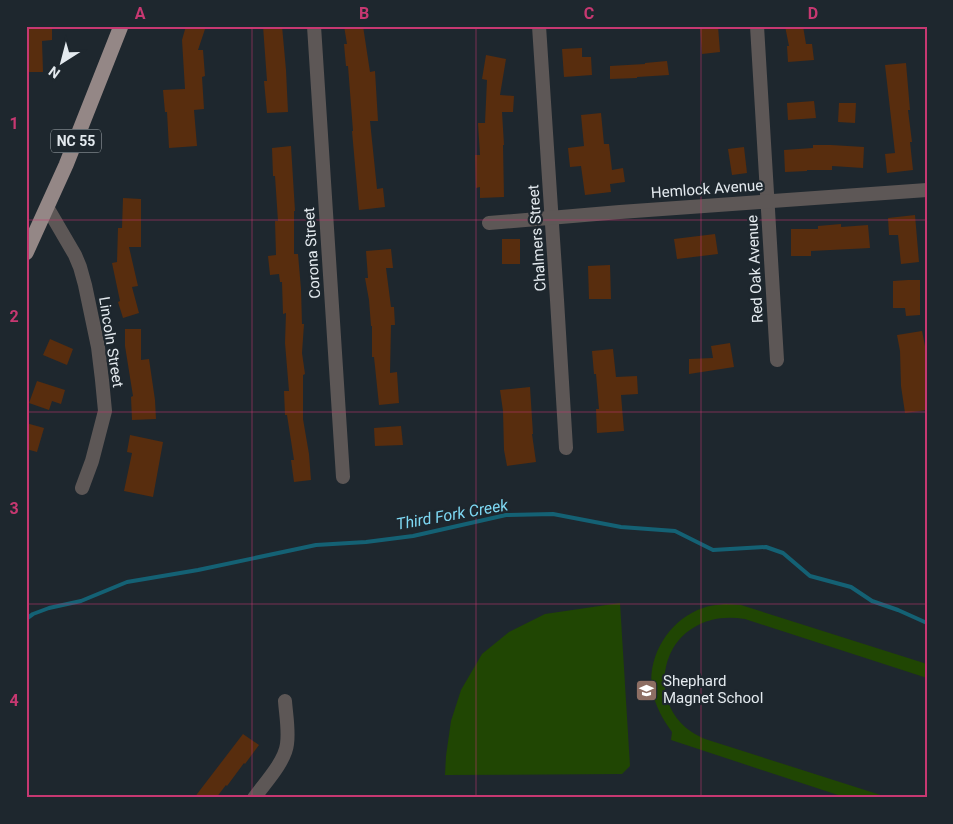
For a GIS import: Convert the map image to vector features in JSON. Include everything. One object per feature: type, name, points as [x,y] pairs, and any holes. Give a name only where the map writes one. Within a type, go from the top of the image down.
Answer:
[{"type":"main road","name":"NC 55","points":[[26,254],[66,165],[120,26]]},
{"type":"street","name":"Corona Street","points":[[314,26],[343,477]]},
{"type":"street","name":"Chalmers Street","points":[[539,26],[566,448]]},
{"type":"street","name":"Red Oak Avenue","points":[[757,26],[777,360]]},
{"type":"street","name":"Hemlock Avenue","points":[[489,223],[927,190]]},
{"type":"street","name":"Lincoln Street","points":[[48,207],[80,267],[98,347],[102,380],[104,416],[92,461],[82,488]]},
{"type":"street","points":[[254,798],[277,766],[287,746],[285,701]]},
{"type":"green space","points":[[620,603],[630,766],[622,774],[445,775],[451,721],[461,690],[482,654],[509,632],[545,614]]},
{"type":"green space","points":[[726,604],[741,605],[927,664],[927,678],[745,619],[731,618],[711,620],[693,628],[682,636],[668,659],[665,672],[667,699],[672,711],[680,722],[692,732],[705,739],[890,798],[847,798],[671,740],[672,732],[660,712],[652,690],[651,677],[657,652],[671,630],[691,613],[706,607]]},
{"type":"building","points":[[26,26],[52,26],[52,40],[42,41],[43,72],[26,72]]},
{"type":"building","points":[[186,26],[206,26],[198,50],[203,50],[205,76],[202,77],[204,109],[194,110],[197,146],[169,148],[167,112],[165,112],[163,90],[185,89],[182,40]]},
{"type":"building","points":[[263,26],[282,26],[288,112],[267,113],[264,81],[267,81]]},
{"type":"building","points":[[344,26],[363,26],[370,72],[375,71],[378,121],[370,121],[377,189],[383,188],[385,207],[359,210],[348,66],[346,66],[344,44],[347,44]]},
{"type":"building","points":[[700,26],[718,26],[720,52],[702,54]]},
{"type":"building","points":[[785,26],[803,26],[806,44],[812,44],[814,60],[788,62],[787,46],[789,46]]},
{"type":"building","points":[[582,48],[582,57],[591,57],[592,75],[564,77],[562,49]]},
{"type":"building","points":[[486,55],[506,59],[500,95],[514,96],[513,112],[502,112],[504,197],[480,198],[480,187],[476,188],[475,155],[480,155],[478,123],[485,123],[487,80],[482,79]]},
{"type":"building","points":[[667,61],[669,75],[610,79],[610,66]]},
{"type":"building","points":[[906,63],[913,170],[887,173],[885,154],[895,153],[885,65]]},
{"type":"building","points":[[814,101],[816,118],[788,120],[787,103]]},
{"type":"building","points":[[839,103],[856,103],[855,123],[838,122]]},
{"type":"building","points":[[601,113],[604,144],[609,144],[612,170],[623,168],[625,182],[610,184],[611,192],[585,195],[581,166],[570,167],[568,148],[584,146],[581,115]]},
{"type":"building","points":[[813,145],[864,147],[863,168],[832,166],[832,170],[785,172],[784,150],[813,148]]},
{"type":"building","points":[[291,146],[295,211],[294,254],[298,254],[302,324],[304,324],[302,353],[305,374],[303,375],[303,419],[311,480],[294,482],[291,460],[294,460],[287,415],[285,415],[284,391],[289,391],[285,343],[286,313],[283,314],[282,282],[280,282],[279,274],[270,275],[268,256],[276,255],[275,221],[278,221],[272,148]]},
{"type":"building","points":[[744,147],[747,173],[732,175],[728,149]]},
{"type":"building","points":[[123,198],[141,199],[141,247],[129,247],[138,286],[132,287],[139,313],[123,318],[118,302],[120,301],[112,263],[117,262],[118,228],[122,228]]},
{"type":"building","points":[[915,215],[919,262],[901,264],[898,235],[889,235],[888,218]]},
{"type":"building","points":[[841,224],[841,227],[868,225],[870,248],[811,251],[811,256],[791,256],[791,229],[818,229],[818,226]]},
{"type":"building","points":[[715,234],[718,254],[677,259],[674,239]]},
{"type":"building","points":[[502,239],[520,239],[520,264],[502,264]]},
{"type":"building","points":[[391,249],[393,268],[386,268],[391,307],[394,307],[395,325],[391,325],[390,373],[397,372],[399,403],[379,405],[374,357],[372,357],[372,326],[365,278],[368,278],[366,251]]},
{"type":"building","points":[[610,265],[611,299],[589,299],[588,266]]},
{"type":"building","points":[[920,280],[920,315],[906,316],[905,308],[893,308],[893,281]]},
{"type":"building","points":[[125,329],[141,329],[141,360],[149,359],[156,419],[132,420],[131,397],[133,396],[125,346]]},
{"type":"building","points":[[922,331],[925,346],[927,410],[905,413],[897,335]]},
{"type":"building","points":[[50,339],[73,349],[67,365],[43,355]]},
{"type":"building","points":[[730,343],[734,367],[689,374],[689,359],[713,358],[711,346]]},
{"type":"building","points":[[613,349],[616,377],[637,376],[638,394],[621,395],[624,431],[597,433],[596,409],[599,409],[592,351]]},
{"type":"building","points":[[37,381],[65,390],[61,404],[52,401],[49,410],[29,403]]},
{"type":"building","points":[[530,387],[532,434],[536,462],[507,466],[504,450],[503,411],[500,390]]},
{"type":"building","points":[[26,423],[44,428],[37,452],[26,449]]},
{"type":"building","points":[[401,426],[403,445],[375,446],[374,428]]},
{"type":"building","points":[[130,435],[163,442],[153,497],[124,491],[132,453],[127,452]]},
{"type":"building","points":[[243,734],[259,745],[245,764],[216,798],[194,798]]},
{"type":"waterway","name":"Third Fork Creek","points":[[26,619],[49,608],[81,601],[127,582],[198,570],[316,545],[366,542],[413,536],[506,515],[553,514],[621,527],[675,531],[713,550],[766,547],[783,553],[810,576],[851,587],[872,601],[927,623]]},
{"type":"place","name":"Shephard Magnet School","points":[[647,690]]}]
